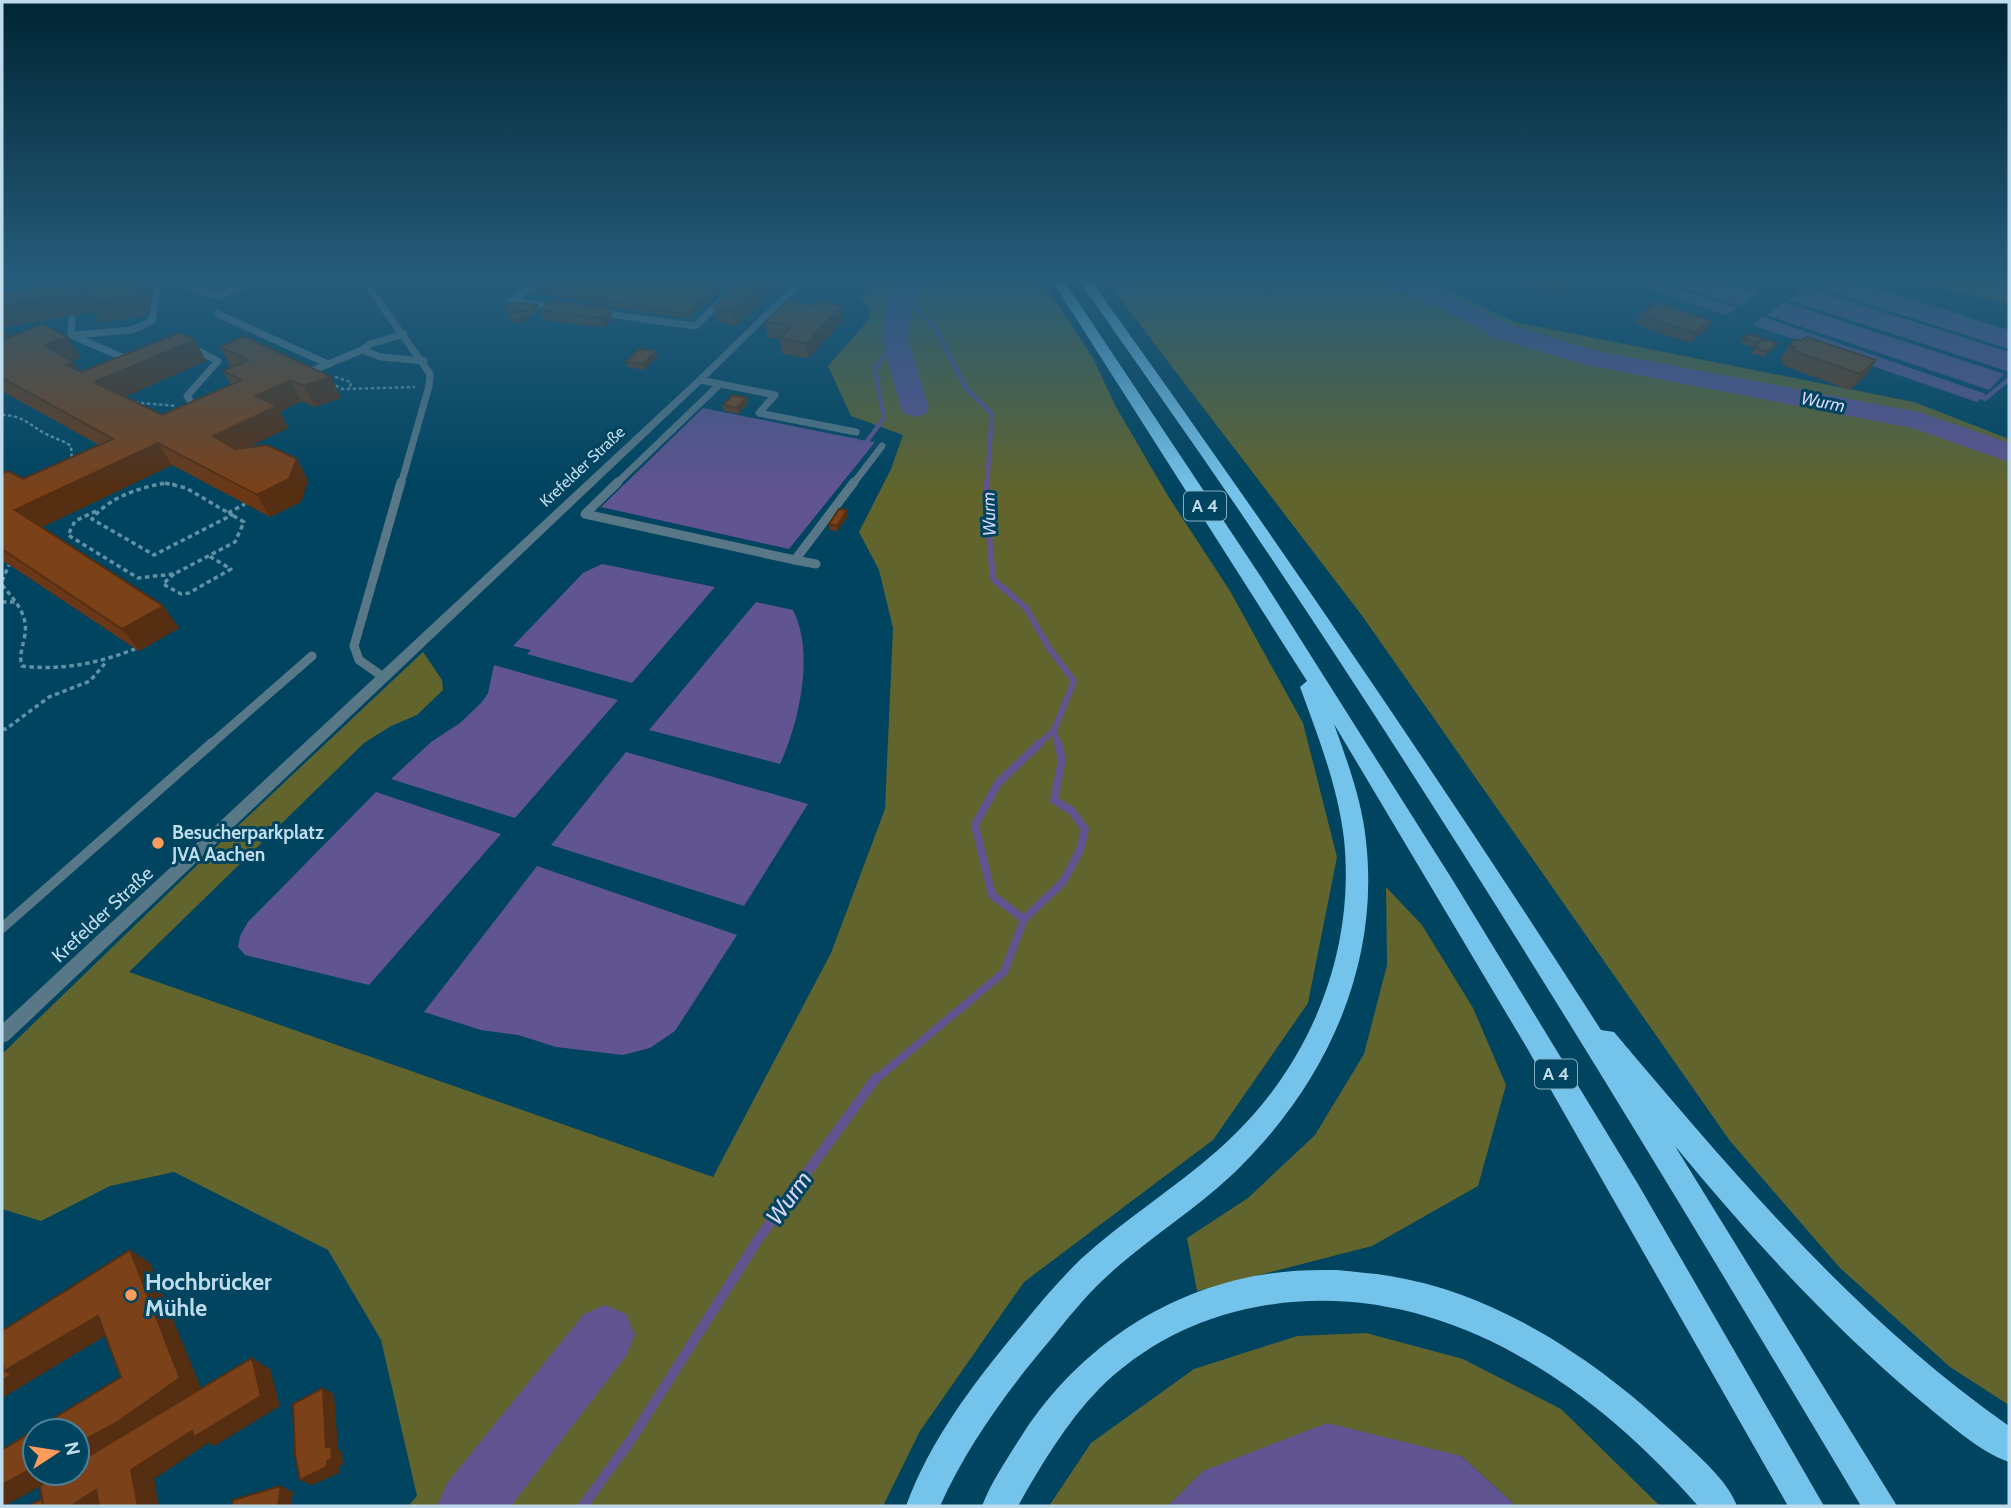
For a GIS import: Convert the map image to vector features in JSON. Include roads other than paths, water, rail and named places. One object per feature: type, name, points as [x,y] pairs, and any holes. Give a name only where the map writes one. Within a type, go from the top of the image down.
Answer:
[{"type":"highway","name":"A 4","points":[[1103,349],[1296,647],[1599,1143],[1807,1506]]},
{"type":"highway","name":"A 4","points":[[1133,349],[1276,552],[1389,722],[1766,1317],[1880,1506]]},
{"type":"highway","points":[[923,1506],[969,1419],[1021,1351],[1083,1279],[1250,1139],[1304,1067],[1330,1019],[1353,944],[1359,904],[1358,861],[1343,785],[1296,647]]},
{"type":"highway","points":[[1552,976],[1742,1205],[1807,1276],[1911,1374],[2009,1446]]},
{"type":"highway","points":[[999,1506],[1023,1464],[1074,1395],[1099,1368],[1129,1344],[1176,1316],[1210,1302],[1249,1290],[1296,1284],[1356,1286],[1397,1292],[1445,1305],[1494,1325],[1543,1352],[1592,1386],[1658,1443],[1720,1506]]},
{"type":"street","name":"Krefelder Straße","points":[[2,1035],[732,349]]},
{"type":"lane","points":[[104,349],[122,357],[134,356]]},
{"type":"lane","points":[[296,349],[328,364]]},
{"type":"lane","points":[[382,676],[359,660],[354,646],[429,386],[430,374],[415,349]]},
{"type":"lane","points":[[184,351],[197,350],[218,361],[187,396],[194,407]]},
{"type":"lane","points":[[297,377],[362,350],[381,357],[424,361]]},
{"type":"lane","points":[[700,380],[775,395],[759,413],[856,432]]},
{"type":"lane","points":[[720,384],[585,514],[816,564]]},
{"type":"lane","points":[[795,559],[882,446]]},
{"type":"lane","points":[[2,928],[312,656]]},
{"type":"waterway","points":[[867,441],[884,418],[875,369],[888,349]]},
{"type":"waterway","name":"Wurm","points":[[898,349],[915,408]]},
{"type":"waterway","name":"Wurm","points":[[946,349],[966,388],[992,414],[987,484]]},
{"type":"waterway","name":"Wurm","points":[[1563,349],[1597,359],[1919,421],[2009,453]]},
{"type":"waterway","points":[[1982,397],[1985,399],[2009,379]]},
{"type":"waterway","name":"Wurm","points":[[987,482],[986,500],[993,579],[1026,608],[1049,648],[1074,681],[1054,730]]},
{"type":"waterway","name":"Wurm","points":[[1038,745],[1054,730]]},
{"type":"waterway","name":"Wurm","points":[[1054,730],[1058,745]]},
{"type":"waterway","name":"Wurm","points":[[1024,919],[992,895],[975,825],[998,783],[1040,743]]},
{"type":"waterway","name":"Wurm","points":[[1024,919],[1063,882],[1080,850],[1085,829],[1072,811],[1054,800],[1062,760],[1058,743]]},
{"type":"waterway","name":"Wurm","points":[[875,1080],[1004,972],[1024,919]]},
{"type":"waterway","name":"Wurm","points":[[583,1506],[630,1441],[759,1238],[876,1078]]},
{"type":"waterway","name":"Wurm","points":[[470,1506],[605,1335]]},
{"type":"place","name":"Besucherparkplatz JVA Aachen","points":[[158,843]]},
{"type":"place","name":"Hochbrücker Mühle","points":[[131,1295]]}]
